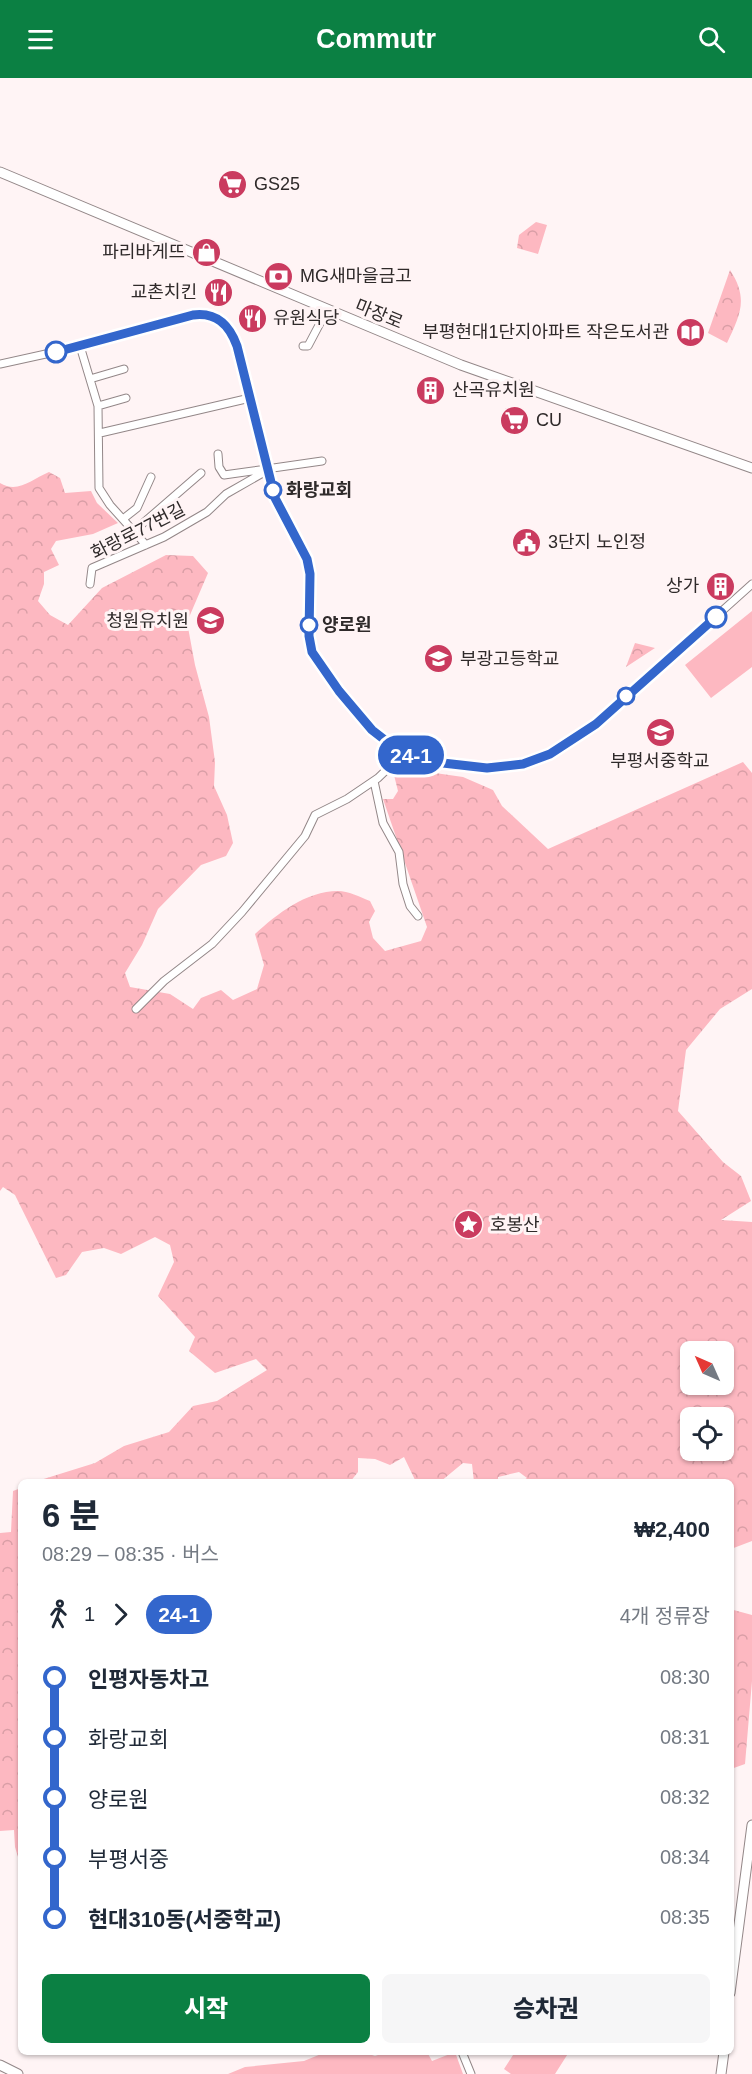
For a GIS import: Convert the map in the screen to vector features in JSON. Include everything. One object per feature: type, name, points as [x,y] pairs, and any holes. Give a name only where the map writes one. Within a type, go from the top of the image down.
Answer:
[{"type":"main road","name":"마장로","points":[[0,172],[462,365],[752,468]]},
{"type":"main road","points":[[734,1962],[752,1825]]},
{"type":"main road","points":[[721,2074],[724,2055]]},
{"type":"main road","points":[[0,2065],[18,2074]]},
{"type":"street","points":[[303,346],[309,345],[327,310]]},
{"type":"street","points":[[0,364],[80,346],[193,315],[213,315],[225,324],[234,337],[275,498],[307,559],[310,574],[309,636],[312,652],[339,691],[372,730],[405,752],[434,762],[487,768],[523,764],[550,754],[596,724],[752,585]]},
{"type":"street","points":[[80,346],[98,406],[99,488],[146,545]]},
{"type":"street","points":[[90,379],[124,369]]},
{"type":"street","points":[[98,406],[126,398]]},
{"type":"street","points":[[100,433],[250,398]]},
{"type":"street","points":[[218,454],[219,467],[224,475],[322,461]]},
{"type":"street","name":"화랑로77번길","points":[[90,584],[92,568],[146,545],[207,512],[226,494],[268,470]]},
{"type":"street","points":[[134,531],[201,473]]},
{"type":"street","points":[[123,519],[137,508],[151,477]]},
{"type":"street","points":[[136,1009],[164,981],[212,944],[242,912],[305,836],[315,815],[347,799],[374,781],[397,763],[405,752]]},
{"type":"street","points":[[374,781],[384,823],[399,852],[403,884],[410,906],[418,916]]},
{"type":"street","points":[[463,2055],[471,2074]]},
{"type":"green space","points":[[536,222],[547,225],[538,254],[517,248],[519,235]]},
{"type":"green space","points":[[730,270],[736,280],[741,298],[739,315],[727,343],[708,333]]},
{"type":"green space","points":[[49,472],[60,478],[65,493],[91,491],[97,503],[118,523],[93,534],[56,541],[51,549],[59,565],[44,572],[44,584],[38,601],[50,615],[68,625],[102,588],[166,555],[193,556],[208,573],[187,622],[195,665],[209,717],[215,762],[214,786],[227,815],[233,843],[226,856],[201,865],[158,909],[142,945],[125,973],[130,987],[170,994],[193,1009],[201,998],[221,990],[233,1000],[257,989],[264,965],[255,934],[303,899],[326,892],[346,892],[370,901],[375,911],[369,922],[373,938],[385,951],[421,941],[427,927],[383,799],[393,799],[398,791],[394,775],[400,768],[463,777],[493,790],[502,806],[548,849],[743,762],[752,773],[752,989],[720,1009],[686,1050],[678,1111],[723,1162],[741,1176],[751,1201],[721,1220],[752,1222],[752,1541],[734,1548],[734,1479],[526,1479],[527,1478],[519,1472],[498,1477],[498,1479],[474,1479],[472,1464],[463,1463],[444,1479],[415,1479],[404,1457],[390,1465],[375,1459],[358,1458],[358,1472],[352,1479],[44,1479],[95,1463],[124,1446],[169,1432],[193,1406],[217,1401],[267,1370],[256,1359],[215,1373],[189,1351],[195,1337],[158,1296],[174,1262],[170,1245],[155,1237],[121,1254],[104,1248],[82,1252],[66,1275],[56,1278],[15,1195],[3,1187],[0,1191],[0,483],[13,487]]},
{"type":"green space","points":[[752,611],[752,667],[711,698],[685,665]]},
{"type":"green space","points":[[635,643],[655,648],[626,667]]},
{"type":"green space","points":[[18,1489],[18,1857],[14,1830],[0,1831],[0,1533],[11,1532],[13,1491]]},
{"type":"green space","points":[[734,1610],[752,1615],[752,1681],[745,1764],[734,1768]]},
{"type":"green space","points":[[319,2055],[429,2055],[432,2061],[447,2055],[456,2055],[463,2074],[228,2074],[245,2067],[304,2061]]},
{"type":"green space","points":[[513,2055],[567,2055],[555,2074],[511,2074],[504,2069]]},
{"type":"bus line","name":"24-1","points":[[56,352],[204,313],[213,315],[225,324],[237,346],[275,498],[307,559],[310,574],[309,636],[312,652],[322,669],[372,730],[408,754],[434,762],[487,768],[523,764],[550,754],[575,740],[596,724],[716,617]]},
{"type":"place","name":"GS25","points":[[233,184]]},
{"type":"place","name":"파리바게뜨","points":[[206,252]]},
{"type":"place","name":"MG새마을금고","points":[[279,276]]},
{"type":"place","name":"교촌치킨","points":[[218,292]]},
{"type":"place","name":"유원식당","points":[[252,318]]},
{"type":"place","name":"부평현대1단지아파트 작은도서관","points":[[690,332]]},
{"type":"place","name":"산곡유치원","points":[[431,390]]},
{"type":"place","name":"CU","points":[[515,420]]},
{"type":"place","name":"화랑교회","points":[[273,490]]},
{"type":"place","name":"3단지 노인정","points":[[527,542]]},
{"type":"place","name":"상가","points":[[720,586]]},
{"type":"place","name":"청원유치원","points":[[210,621]]},
{"type":"place","name":"양로원","points":[[309,625]]},
{"type":"place","name":"부광고등학교","points":[[439,659]]},
{"type":"place","name":"부평서중학교","points":[[660,732]]},
{"type":"place","name":"호봉산","points":[[469,1225]]}]
